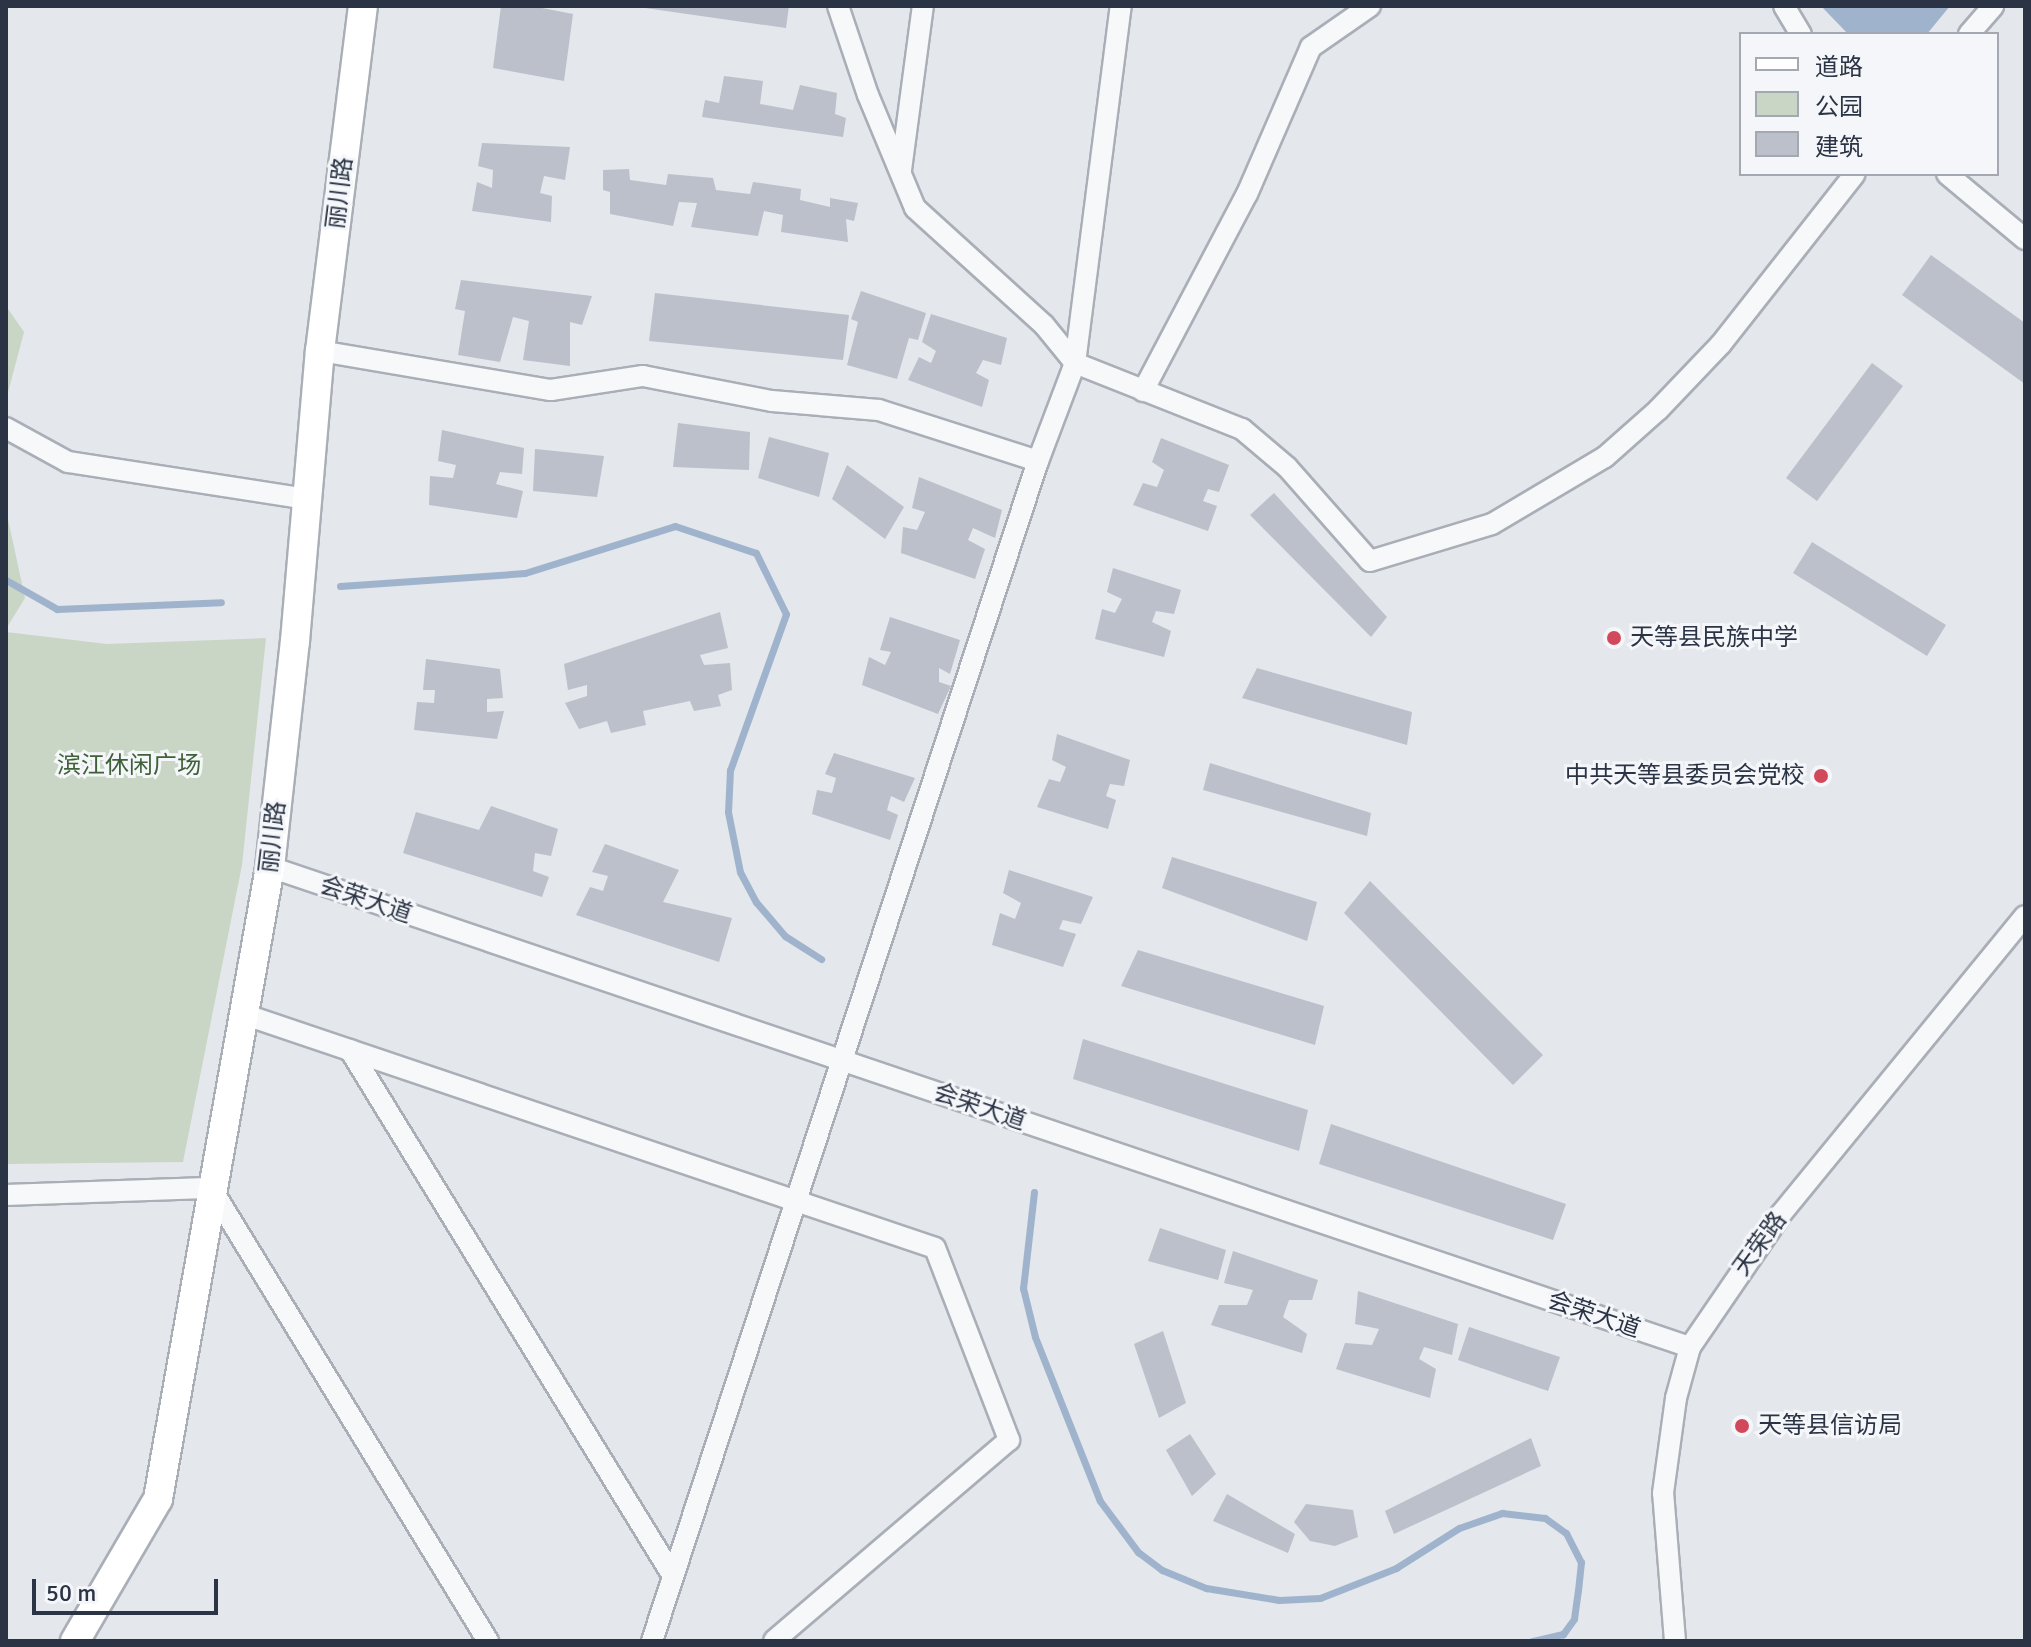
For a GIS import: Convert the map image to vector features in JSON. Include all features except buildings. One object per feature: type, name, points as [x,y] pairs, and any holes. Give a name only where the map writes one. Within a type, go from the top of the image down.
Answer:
[{"type":"main road","name":"丽川路","points":[[75,1641],[158,1499],[270,867],[295,641],[320,351],[363,6]]},
{"type":"street","points":[[838,6],[868,95],[915,208],[1044,325],[1075,363],[1242,429],[1287,467],[1370,561],[1492,524],[1605,457],[1658,410],[1721,344],[1853,176]]},
{"type":"street","points":[[901,174],[923,6]]},
{"type":"street","points":[[652,1641],[1038,461],[1075,363],[1121,6]]},
{"type":"street","points":[[1143,391],[1247,194],[1311,47],[1370,6]]},
{"type":"street","points":[[1784,6],[1800,32]]},
{"type":"street","points":[[1971,32],[1993,6]]},
{"type":"street","points":[[1949,176],[2025,239]]},
{"type":"street","points":[[320,351],[551,390],[643,376],[772,401],[879,410],[1038,461]]},
{"type":"street","points":[[6,428],[68,462],[306,499]]},
{"type":"street","name":"会荣大道","points":[[270,867],[1690,1347]]},
{"type":"street","name":"天荣路","points":[[1675,1641],[1663,1493],[1676,1398],[1690,1347],[1781,1214],[2025,916]]},
{"type":"street","points":[[243,1014],[935,1248],[1009,1440],[774,1641]]},
{"type":"street","points":[[350,1050],[673,1576]]},
{"type":"street","points":[[6,1195],[211,1188],[488,1641]]},
{"type":"green space","points":[[6,306],[24,332],[6,400]]},
{"type":"green space","points":[[6,510],[25,598],[6,629]]},
{"type":"green space","name":"滨江休闲广场","points":[[6,632],[107,644],[266,638],[242,865],[183,1162],[6,1164]]},
{"type":"water","points":[[1821,6],[1950,6],[1929,32],[1846,32]]},
{"type":"waterway","points":[[340,586],[525,573],[675,526],[756,553],[786,614],[730,770],[728,812],[740,872],[756,902],[785,936],[821,959]]},
{"type":"waterway","points":[[6,580],[57,609],[221,602]]},
{"type":"waterway","points":[[1034,1192],[1023,1288],[1035,1337],[1100,1501],[1138,1552],[1162,1570],[1206,1588],[1279,1600],[1320,1598],[1396,1568],[1459,1528],[1502,1513],[1545,1518],[1566,1533],[1581,1562],[1574,1619],[1563,1634],[1532,1641]]},
{"type":"place","name":"天等县民族中学","points":[[1614,638]]},
{"type":"place","name":"中共天等县委员会党校","points":[[1821,776]]},
{"type":"place","name":"天等县信访局","points":[[1742,1426]]}]
